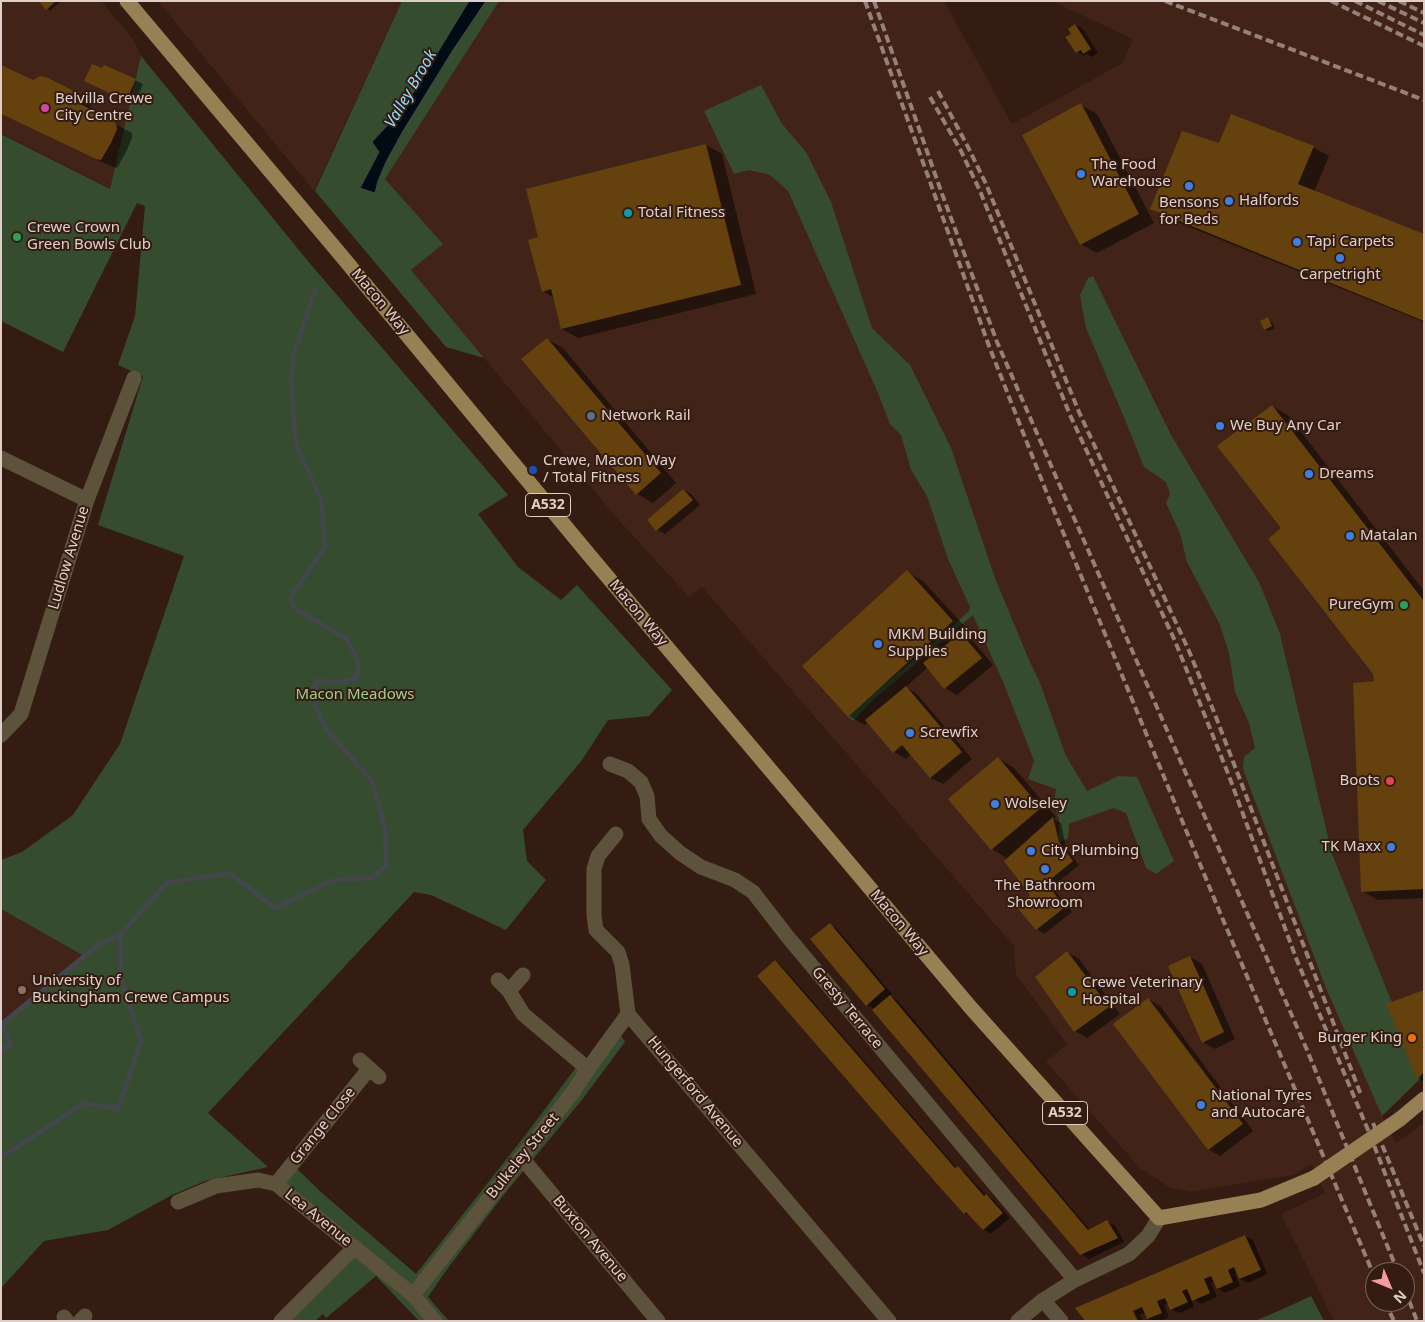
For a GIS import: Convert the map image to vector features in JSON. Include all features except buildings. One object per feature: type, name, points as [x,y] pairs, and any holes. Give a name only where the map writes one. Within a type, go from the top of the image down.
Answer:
[{"type":"main road","name":"Macon Way","points":[[127,1],[590,556],[971,1008],[1159,1218]]},
{"type":"main road","points":[[1159,1218],[1261,1200],[1314,1178],[1400,1119],[1424,1099]]},
{"type":"street","name":"Ludlow Avenue","points":[[1,735],[21,714],[87,500],[134,378]]},
{"type":"street","points":[[1,458],[87,500]]},
{"type":"street","name":"Gresty Terrace","points":[[610,764],[628,771],[641,782],[647,796],[649,818],[661,836],[680,853],[702,867],[735,880],[753,892],[787,936],[1075,1280]]},
{"type":"street","points":[[616,834],[598,856],[594,870],[594,914],[596,930],[618,952],[626,990],[628,1014]]},
{"type":"street","points":[[509,991],[523,975]]},
{"type":"street","points":[[498,980],[509,991],[524,1014],[588,1069]]},
{"type":"street","name":"Bulkeley Street","points":[[413,1295],[574,1092],[588,1069],[628,1014]]},
{"type":"street","name":"Hungerford Avenue","points":[[628,1014],[889,1321]]},
{"type":"street","name":"Grange Close","points":[[276,1184],[369,1069]]},
{"type":"street","name":"Buxton Avenue","points":[[521,1157],[658,1321]]},
{"type":"street","name":"Lea Avenue","points":[[178,1202],[216,1186],[258,1180],[276,1184],[413,1295],[435,1321]]},
{"type":"street","points":[[1018,1321],[1043,1300],[1075,1280],[1129,1254],[1148,1236],[1159,1218]]},
{"type":"street","points":[[281,1321],[355,1247]]},
{"type":"street","points":[[1043,1300],[1061,1321]]},
{"type":"shaded area","points":[[1,1],[101,1],[133,39],[141,56],[111,189],[1,133]]},
{"type":"shaded area","points":[[158,1],[402,1],[314,191]]},
{"type":"shaded area","points":[[469,1],[486,1],[403,131],[386,162],[375,193],[360,188],[379,152],[372,142],[405,106]]},
{"type":"shaded area","points":[[492,1],[944,1],[1012,124],[1123,63],[1133,39],[1052,1],[1424,1],[1424,1075],[1382,1116],[1396,1143],[1424,1123],[1424,1321],[1334,1321],[1281,1214],[1325,1193],[1312,1164],[1293,1175],[1190,1192],[1169,1187],[1140,1168],[1046,1062],[1067,1044],[1016,975],[1014,946],[702,587],[689,597],[616,517],[411,270],[442,243],[385,179]]},
{"type":"shaded area","name":"University of Buckingham Crewe Campus","points":[[1,909],[84,956],[1,1024]]},
{"type":"green space","points":[[402,1],[499,1],[385,179],[443,244],[411,270],[484,358],[446,347],[315,191]]},
{"type":"green space","name":"Macon Meadows","points":[[141,56],[307,260],[508,495],[478,514],[518,567],[561,600],[577,585],[672,690],[649,716],[608,720],[582,760],[523,830],[527,861],[546,880],[506,930],[431,895],[414,892],[208,1113],[268,1167],[205,1181],[172,1195],[108,1230],[44,1241],[1,1288],[1,1024],[84,956],[1,909],[1,860],[22,852],[73,815],[120,744],[184,556],[98,525],[143,376],[118,365],[135,316],[145,206],[137,203],[63,352],[1,321],[1,134],[110,189]]},
{"type":"green space","points":[[761,85],[782,124],[806,152],[831,202],[872,328],[910,365],[951,448],[995,578],[1040,683],[1066,756],[1087,791],[1118,776],[1137,777],[1174,861],[1156,874],[1146,868],[1126,813],[1113,808],[1069,824],[1068,838],[1059,842],[1059,819],[1054,804],[1056,789],[1028,779],[1034,761],[1004,684],[973,615],[873,700],[853,721],[848,717],[861,701],[885,684],[937,640],[969,611],[970,607],[948,559],[927,496],[911,470],[901,435],[890,424],[788,191],[770,175],[749,170],[734,174],[704,111]]},
{"type":"green space","points":[[1093,276],[1171,435],[1259,582],[1280,634],[1332,854],[1422,1077],[1382,1116],[1326,988],[1243,769],[1244,757],[1255,748],[1249,723],[1235,692],[1229,653],[1220,625],[1187,562],[1180,533],[1166,503],[1170,494],[1166,482],[1144,467],[1086,328],[1080,295],[1088,278]]},
{"type":"green space","points":[[617,1029],[625,1042],[581,1101],[502,1197],[428,1297],[449,1321],[419,1321],[376,1276],[326,1318],[323,1314],[315,1321],[281,1321],[355,1247],[276,1184],[292,1164],[322,1193],[416,1274],[527,1133],[580,1062],[588,1069]]},
{"type":"green space","points":[[1311,1296],[1324,1321],[1255,1321],[1283,1309]]},
{"type":"waterway","name":"Valley Brook","points":[[1,1052],[11,1044],[2,1024],[98,945],[120,935],[167,883],[230,873],[275,908],[334,880],[372,878],[386,866],[385,828],[372,781],[326,729],[316,708],[315,681],[339,682],[357,678],[358,661],[347,639],[297,610],[292,604],[291,596],[325,547],[321,499],[296,445],[291,377],[294,353],[315,290]]},
{"type":"waterway","points":[[1,1157],[85,1103],[118,1109],[141,1041],[121,978],[120,935]]},
{"type":"railway","points":[[865,1],[989,346],[1046,491],[1221,915],[1368,1262]]},
{"type":"railway","points":[[874,1],[997,342],[1307,1050],[1394,1262]]},
{"type":"railway","points":[[1165,1],[1424,100]]},
{"type":"railway","points":[[1331,1],[1424,46]]},
{"type":"railway","points":[[1355,1],[1424,35]]},
{"type":"railway","points":[[1378,1],[1424,23]]},
{"type":"railway","points":[[1399,1],[1424,13]]},
{"type":"railway","points":[[938,91],[986,184],[1079,412],[1189,651],[1361,1095]]},
{"type":"railway","points":[[930,97],[961,151],[980,191],[1070,415],[1175,641],[1229,776],[1296,958],[1368,1130],[1424,1273]]},
{"type":"railway","points":[[1373,1123],[1424,1246]]},
{"type":"railway","points":[[1390,1312],[1394,1321]]},
{"type":"railway","points":[[1414,1312],[1417,1321]]},
{"type":"place","name":"Belvilla Crewe City Centre","points":[[45,108]]},
{"type":"place","name":"The Food Warehouse","points":[[1081,174]]},
{"type":"place","name":"Bensons for Beds","points":[[1189,186]]},
{"type":"place","name":"Halfords","points":[[1229,201]]},
{"type":"place","name":"Total Fitness","points":[[628,213]]},
{"type":"place","name":"Crewe Crown Green Bowls Club","points":[[17,237]]},
{"type":"place","name":"Tapi Carpets","points":[[1297,242]]},
{"type":"place","name":"Carpetright","points":[[1340,258]]},
{"type":"place","name":"Network Rail","points":[[591,416]]},
{"type":"place","name":"We Buy Any Car","points":[[1220,426]]},
{"type":"place","name":"Crewe, Macon Way / Total Fitness","points":[[533,470]]},
{"type":"place","name":"Dreams","points":[[1309,474]]},
{"type":"place","name":"Matalan","points":[[1350,536]]},
{"type":"place","name":"PureGym","points":[[1404,605]]},
{"type":"place","name":"MKM Building Supplies","points":[[878,644]]},
{"type":"place","name":"Screwfix","points":[[910,733]]},
{"type":"place","name":"Boots","points":[[1390,781]]},
{"type":"place","name":"Wolseley","points":[[995,804]]},
{"type":"place","name":"TK Maxx","points":[[1391,847]]},
{"type":"place","name":"City Plumbing","points":[[1031,851]]},
{"type":"place","name":"The Bathroom Showroom","points":[[1045,869]]},
{"type":"place","name":"University of Buckingham Crewe Campus","points":[[22,990]]},
{"type":"place","name":"Crewe Veterinary Hospital","points":[[1072,992]]},
{"type":"place","name":"Burger King","points":[[1412,1038]]},
{"type":"place","name":"National Tyres and Autocare","points":[[1201,1105]]}]
